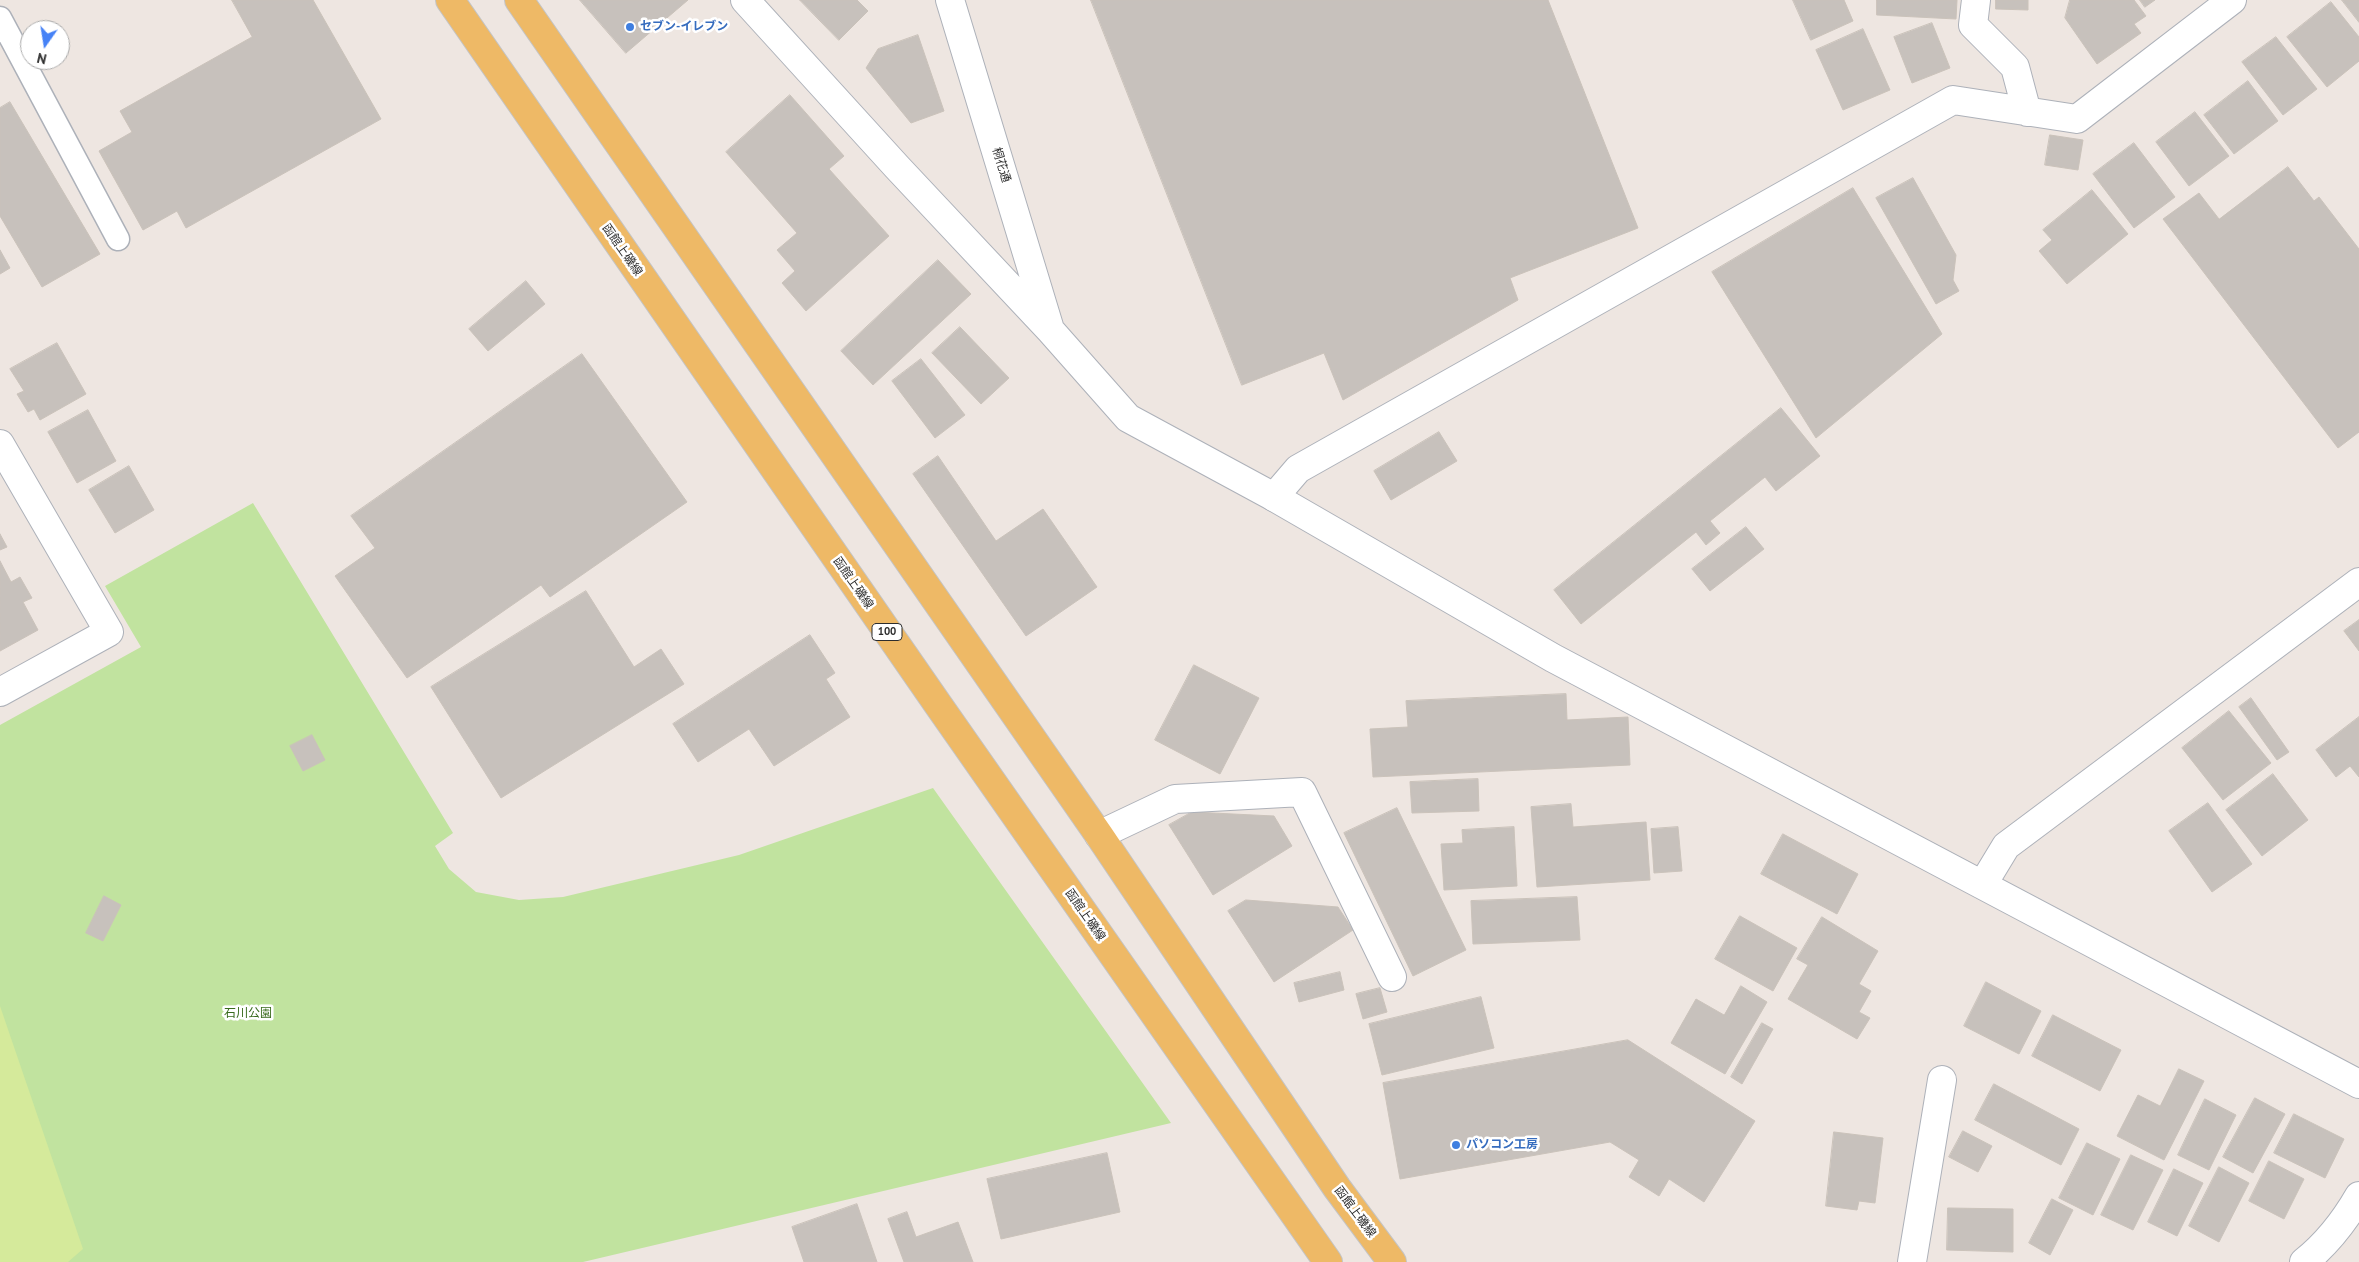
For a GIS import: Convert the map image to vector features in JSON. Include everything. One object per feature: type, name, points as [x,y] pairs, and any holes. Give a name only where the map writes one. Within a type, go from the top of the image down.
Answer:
[{"type":"main road","name":"函館上磯線","points":[[450,0],[950,722],[1328,1262]]},
{"type":"main road","name":"函館上磯線","points":[[519,0],[1099,835],[1337,1188],[1392,1262]]},
{"type":"street","points":[[745,0],[897,167],[1051,331],[1128,418],[1274,497],[1553,658],[2359,1084]]},
{"type":"street","name":"桐花通","points":[[950,0],[1051,331]]},
{"type":"street","points":[[1976,0],[1973,25],[2015,67],[2027,112]]},
{"type":"street","points":[[1274,497],[1298,469],[1953,100],[2077,119],[2232,0]]},
{"type":"street","points":[[0,444],[108,632],[0,692]]},
{"type":"street","points":[[1983,884],[2006,846],[2359,582]]},
{"type":"street","points":[[1099,835],[1175,799],[1302,792],[1392,977]]},
{"type":"street","points":[[1912,1262],[1942,1080]]},
{"type":"street","points":[[2304,1262],[2338,1231],[2359,1196]]},
{"type":"lane","points":[[0,18],[118,239]]},
{"type":"green space","name":"石川公園","points":[[253,503],[453,833],[435,846],[449,869],[476,892],[519,900],[563,897],[739,855],[933,788],[1171,1123],[583,1262],[0,1262],[0,725],[141,647],[105,586]]},
{"type":"green space","points":[[0,1006],[83,1249],[68,1262],[0,1262]]},
{"type":"building","points":[[232,0],[313,0],[381,119],[186,228],[177,211],[143,230],[99,151],[132,132],[120,111],[252,37]]},
{"type":"building","name":"セブン-イレブン","points":[[580,0],[688,0],[626,53]]},
{"type":"building","points":[[800,0],[857,0],[868,11],[839,40]]},
{"type":"building","points":[[1091,0],[1548,0],[1638,228],[1510,278],[1518,300],[1343,400],[1324,353],[1242,385]]},
{"type":"building","points":[[1793,0],[1844,0],[1853,21],[1811,40]]},
{"type":"building","points":[[1877,0],[1957,0],[1956,19],[1877,15]]},
{"type":"building","points":[[1996,0],[2028,0],[2028,10],[1996,9]]},
{"type":"building","points":[[2070,0],[2134,0],[2146,16],[2134,24],[2141,33],[2097,64],[2065,18]]},
{"type":"building","points":[[2140,0],[2155,0],[2145,7]]},
{"type":"building","points":[[2342,0],[2359,0],[2359,22]]},
{"type":"building","points":[[2331,2],[2359,37],[2359,61],[2327,87],[2287,37]]},
{"type":"building","points":[[1932,23],[1950,68],[1912,83],[1894,37]]},
{"type":"building","points":[[1863,29],[1890,90],[1843,110],[1816,50]]},
{"type":"building","points":[[918,35],[944,111],[911,123],[866,68],[878,49]]},
{"type":"building","points":[[2276,37],[2317,89],[2283,115],[2242,62]]},
{"type":"building","points":[[2248,81],[2278,121],[2234,154],[2204,115]]},
{"type":"building","points":[[790,95],[844,156],[829,169],[889,236],[806,311],[782,283],[795,271],[777,250],[797,233],[726,152]]},
{"type":"building","points":[[10,102],[100,254],[42,287],[0,216],[0,108]]},
{"type":"building","points":[[2195,112],[2229,156],[2189,186],[2156,142]]},
{"type":"building","points":[[2050,135],[2083,140],[2078,170],[2045,165]]},
{"type":"building","points":[[2134,143],[2175,197],[2134,228],[2093,174]]},
{"type":"building","points":[[2288,167],[2314,201],[2319,197],[2359,249],[2359,432],[2338,448],[2163,219],[2199,193],[2219,219]]},
{"type":"building","points":[[1913,178],[1956,255],[1953,280],[1959,291],[1936,304],[1876,198]]},
{"type":"building","points":[[1853,188],[1942,334],[1816,438],[1712,272]]},
{"type":"building","points":[[2092,190],[2128,234],[2067,284],[2039,251],[2052,240],[2043,230]]},
{"type":"building","points":[[0,250],[10,268],[0,274]]},
{"type":"building","points":[[938,260],[971,294],[873,385],[841,351]]},
{"type":"building","points":[[526,281],[545,304],[488,351],[469,329]]},
{"type":"building","points":[[960,327],[1009,378],[981,404],[932,353]]},
{"type":"building","points":[[57,343],[86,394],[40,420],[34,409],[28,412],[17,394],[24,391],[10,369]]},
{"type":"building","points":[[582,354],[687,502],[550,597],[541,585],[407,678],[335,576],[375,548],[351,516]]},
{"type":"building","points":[[921,359],[965,415],[935,438],[892,381]]},
{"type":"building","points":[[1781,408],[1820,456],[1776,491],[1765,477],[1710,521],[1720,533],[1706,545],[1696,532],[1581,624],[1554,590]]},
{"type":"building","points":[[88,410],[116,461],[77,483],[48,432]]},
{"type":"building","points":[[1439,432],[1457,461],[1391,500],[1374,471]]},
{"type":"building","points":[[938,456],[996,541],[1043,509],[1097,587],[1026,636],[913,474]]},
{"type":"building","points":[[129,466],[154,510],[115,533],[89,490]]},
{"type":"building","points":[[1746,527],[1764,549],[1710,591],[1692,569]]},
{"type":"building","points":[[0,534],[7,547],[0,550]]},
{"type":"building","points":[[0,561],[11,582],[20,577],[32,598],[23,602],[38,630],[0,651]]},
{"type":"building","points":[[586,591],[634,667],[661,649],[684,684],[501,798],[431,687]]},
{"type":"building","points":[[2359,620],[2359,651],[2344,631]]},
{"type":"building","points":[[810,635],[835,673],[826,679],[850,717],[774,766],[749,729],[698,762],[673,724]]},
{"type":"building","points":[[1194,665],[1259,698],[1220,774],[1155,740]]},
{"type":"building","points":[[1566,694],[1567,720],[1628,717],[1630,765],[1373,777],[1370,729],[1408,727],[1406,701]]},
{"type":"building","points":[[2251,698],[2289,752],[2277,760],[2239,707]]},
{"type":"building","points":[[2229,711],[2271,763],[2223,800],[2182,748]]},
{"type":"building","points":[[2359,717],[2359,777],[2350,766],[2336,777],[2316,750]]},
{"type":"building","points":[[312,735],[325,760],[303,771],[290,746]]},
{"type":"building","points":[[2273,774],[2308,820],[2262,856],[2226,810]]},
{"type":"building","points":[[1478,779],[1479,811],[1412,813],[1410,782]]},
{"type":"building","points":[[2208,803],[2252,864],[2212,892],[2169,831]]},
{"type":"building","points":[[1571,804],[1573,827],[1646,822],[1650,880],[1537,887],[1531,807]]},
{"type":"building","points":[[1397,808],[1466,950],[1413,976],[1344,833]]},
{"type":"building","points":[[1192,812],[1274,816],[1292,846],[1213,895],[1169,825]]},
{"type":"building","points":[[1514,827],[1517,886],[1444,890],[1441,844],[1463,843],[1462,830]]},
{"type":"building","points":[[1678,827],[1682,871],[1654,873],[1651,829]]},
{"type":"building","points":[[1783,834],[1858,874],[1837,914],[1761,874]]},
{"type":"building","points":[[104,896],[121,905],[103,941],[86,933]]},
{"type":"building","points":[[1577,897],[1580,940],[1473,944],[1471,901]]},
{"type":"building","points":[[1246,900],[1338,907],[1353,930],[1274,982],[1228,911]]},
{"type":"building","points":[[1740,916],[1797,948],[1773,991],[1715,959]]},
{"type":"building","points":[[1822,917],[1878,951],[1859,984],[1871,991],[1859,1012],[1870,1018],[1857,1039],[1788,999],[1808,965],[1797,959]]},
{"type":"building","points":[[1340,972],[1344,990],[1299,1002],[1294,983]]},
{"type":"building","points":[[1986,982],[2041,1011],[2019,1054],[1964,1026]]},
{"type":"building","points":[[1741,986],[1767,1002],[1725,1074],[1671,1043],[1696,999],[1724,1015]]},
{"type":"building","points":[[1380,988],[1387,1012],[1363,1019],[1356,994]]},
{"type":"building","points":[[1481,997],[1494,1048],[1382,1075],[1369,1024]]},
{"type":"building","points":[[2053,1015],[2121,1050],[2100,1091],[2032,1056]]},
{"type":"building","points":[[1762,1023],[1773,1029],[1742,1084],[1731,1077]]},
{"type":"building","points":[[1628,1040],[1755,1121],[1704,1202],[1669,1179],[1659,1196],[1629,1177],[1639,1160],[1610,1142],[1400,1179],[1383,1083]]},
{"type":"building","points":[[2179,1069],[2204,1081],[2164,1160],[2117,1136],[2138,1095],[2160,1106]]},
{"type":"building","points":[[1994,1084],[2079,1129],[2061,1165],[1975,1120]]},
{"type":"building","points":[[2255,1098],[2285,1114],[2253,1173],[2223,1157]]},
{"type":"building","points":[[2205,1099],[2236,1115],[2209,1170],[2178,1155]]},
{"type":"building","points":[[2294,1114],[2344,1139],[2325,1178],[2274,1153]]},
{"type":"building","points":[[1963,1131],[1992,1146],[1978,1172],[1949,1157]]},
{"type":"building","points":[[1834,1132],[1883,1138],[1875,1203],[1859,1201],[1857,1210],[1826,1206]]},
{"type":"building","points":[[2087,1143],[2120,1159],[2093,1215],[2059,1198]]},
{"type":"building","points":[[1107,1153],[1120,1212],[1001,1239],[987,1179]]},
{"type":"building","points":[[2131,1155],[2163,1170],[2133,1230],[2101,1215]]},
{"type":"building","points":[[2269,1161],[2304,1179],[2284,1219],[2249,1201]]},
{"type":"building","points":[[2219,1167],[2249,1183],[2219,1242],[2189,1226]]},
{"type":"building","points":[[2174,1169],[2203,1183],[2177,1236],[2148,1222]]},
{"type":"building","points":[[2052,1199],[2073,1210],[2050,1255],[2029,1243]]},
{"type":"building","points":[[857,1204],[877,1262],[804,1262],[792,1227]]},
{"type":"building","points":[[1948,1208],[2013,1209],[2013,1252],[1947,1250]]},
{"type":"building","points":[[907,1212],[916,1237],[958,1222],[973,1262],[904,1262],[888,1219]]},
{"type":"place","name":"セブン-イレブン","points":[[630,27]]},
{"type":"place","name":"パソコン工房","points":[[1456,1145]]}]
